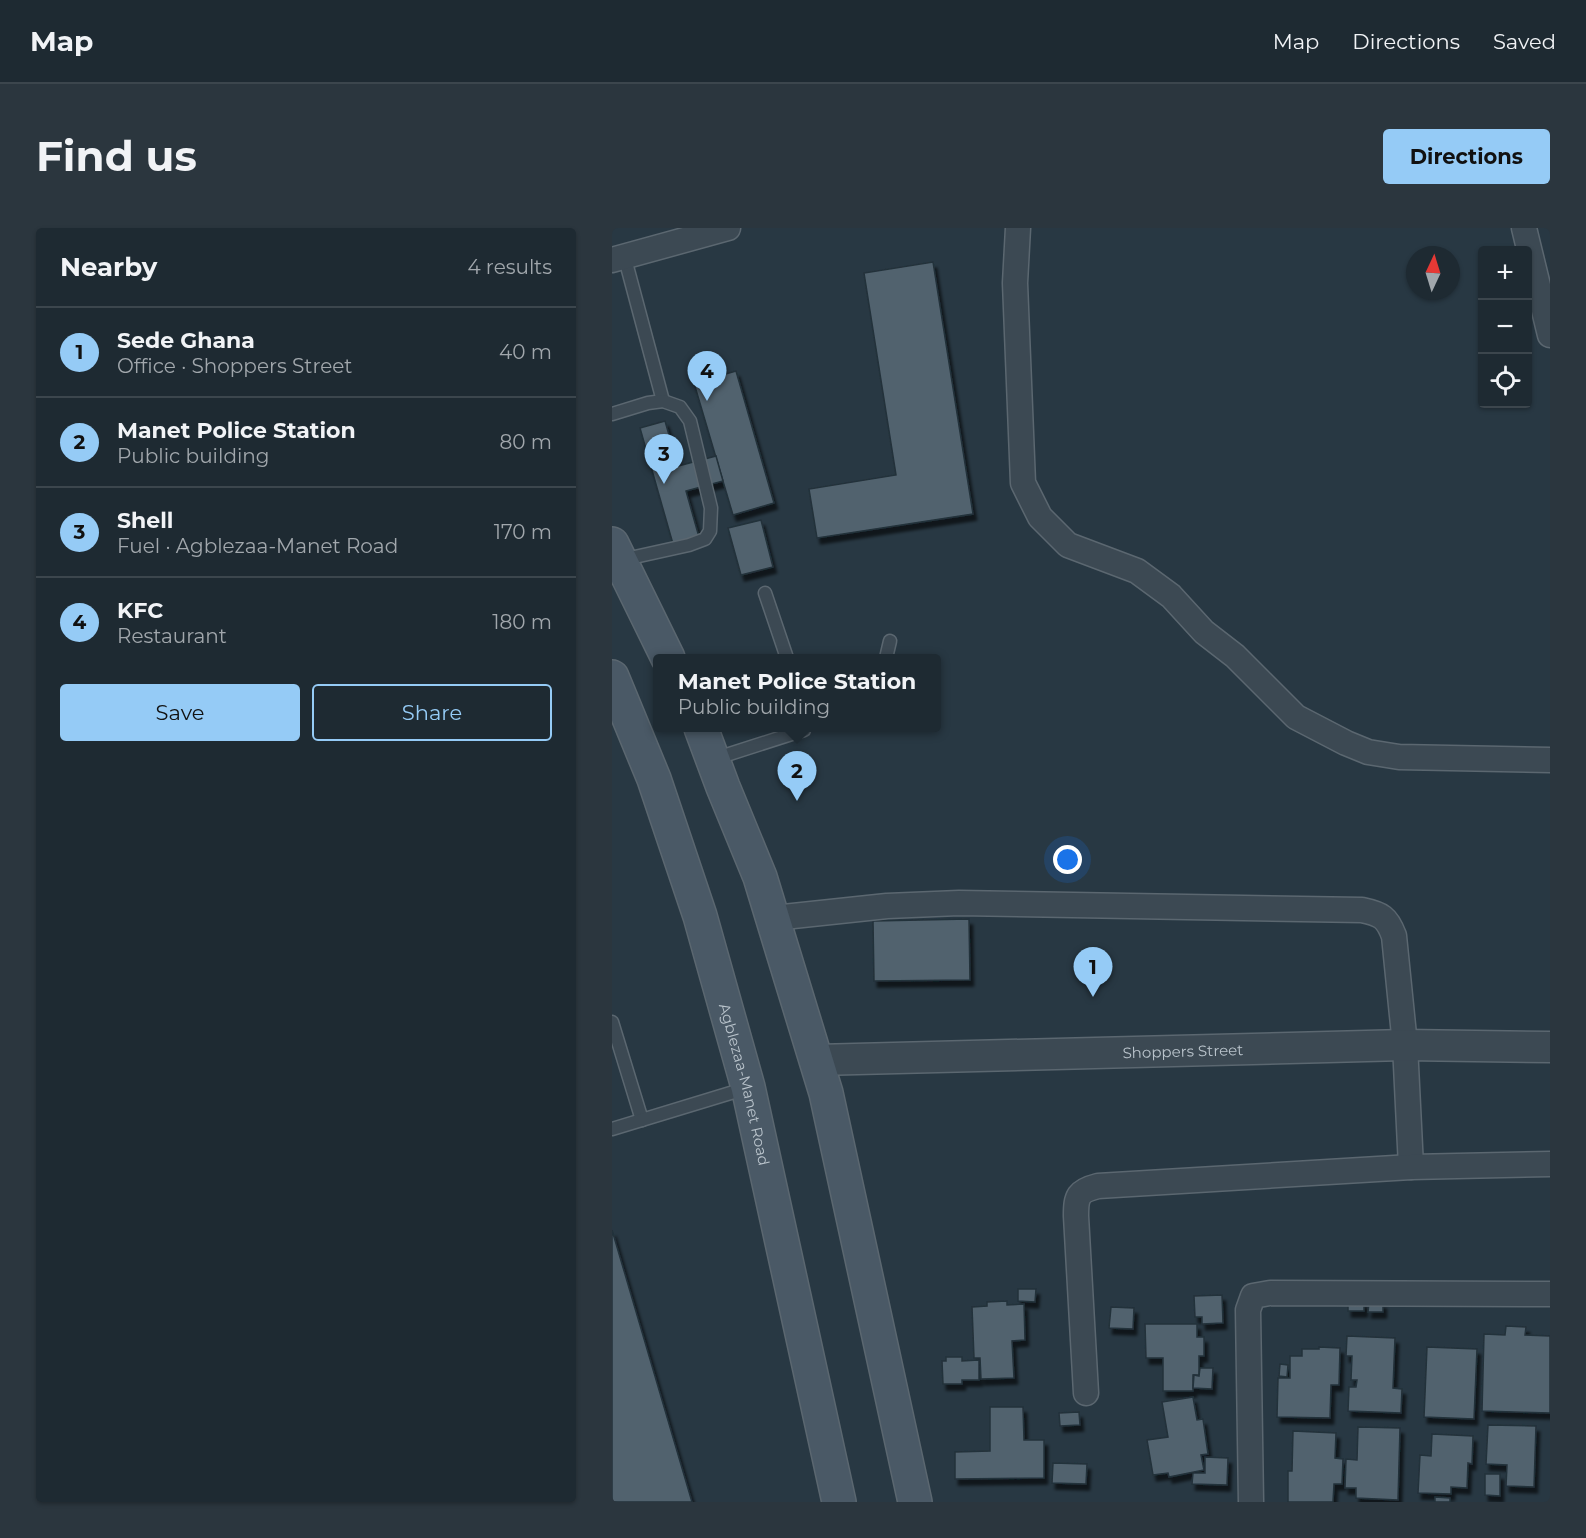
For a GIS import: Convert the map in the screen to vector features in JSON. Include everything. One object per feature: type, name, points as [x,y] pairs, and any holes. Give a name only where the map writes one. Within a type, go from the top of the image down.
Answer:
[{"type":"main road","points":[[616,552],[666,654]]},
{"type":"main road","name":"Agblezaa-Manet Road","points":[[612,677],[654,779],[688,882],[748,1087],[839,1502]]},
{"type":"main road","points":[[703,732],[774,918],[817,1060],[915,1502]]},
{"type":"street","points":[[618,258],[728,228]]},
{"type":"street","points":[[1018,228],[1015,283],[1023,483],[1040,517],[1068,545],[1137,571],[1171,596],[1204,632],[1235,656],[1296,717],[1346,743],[1368,752],[1399,757],[1550,760]]},
{"type":"street","points":[[1524,228],[1550,335]]},
{"type":"street","points":[[774,918],[887,906],[959,903],[1362,910],[1377,913],[1389,922],[1394,936],[1405,1045],[1412,1167]]},
{"type":"street","name":"Shoppers Street","points":[[817,1060],[1405,1045],[1550,1047]]},
{"type":"street","points":[[1086,1393],[1076,1216],[1076,1200],[1084,1190],[1098,1186],[1412,1167],[1550,1164]]},
{"type":"street","points":[[1251,1502],[1248,1310],[1253,1296],[1270,1293],[1550,1294]]},
{"type":"street","points":[[915,1502],[920,1502]]},
{"type":"lane","points":[[618,258],[663,401]]},
{"type":"lane","points":[[612,414],[663,401],[680,407],[690,421],[711,508],[710,531],[705,539],[689,546],[616,552]]},
{"type":"lane","points":[[765,593],[786,654]]},
{"type":"lane","points":[[887,654],[890,641]]},
{"type":"lane","points":[[713,759],[794,732]]},
{"type":"lane","points":[[612,1022],[642,1120]]},
{"type":"lane","points":[[612,1129],[748,1087]]},
{"type":"building","points":[[933,262],[973,514],[817,538],[809,489],[896,475],[864,273]]},
{"type":"building","points":[[736,371],[774,503],[733,515],[694,383]]},
{"type":"building","points":[[665,421],[678,466],[716,456],[723,481],[686,491],[699,537],[673,544],[640,428]]},
{"type":"building","points":[[761,520],[773,567],[741,575],[728,528]]},
{"type":"building","points":[[969,919],[970,980],[874,981],[873,921]]},
{"type":"building","points":[[612,1230],[692,1502],[612,1502]]},
{"type":"building","points":[[1018,1289],[1036,1289],[1035,1302],[1018,1301]]},
{"type":"building","points":[[1222,1295],[1223,1323],[1202,1324],[1202,1317],[1195,1317],[1194,1296]]},
{"type":"building","points":[[1007,1301],[1007,1305],[1024,1304],[1025,1340],[1012,1341],[1014,1378],[981,1379],[980,1358],[974,1358],[972,1307],[987,1306],[987,1302]]},
{"type":"building","points":[[1348,1301],[1364,1302],[1364,1311],[1348,1311]]},
{"type":"building","points":[[1369,1302],[1383,1303],[1383,1312],[1368,1312]]},
{"type":"building","points":[[1111,1307],[1134,1308],[1133,1329],[1109,1328]]},
{"type":"building","points":[[1145,1324],[1197,1324],[1197,1337],[1204,1337],[1204,1356],[1199,1356],[1199,1375],[1193,1375],[1193,1391],[1163,1391],[1163,1358],[1146,1358]]},
{"type":"building","points":[[1506,1326],[1526,1327],[1525,1335],[1550,1336],[1550,1413],[1482,1411],[1484,1334],[1505,1335]]},
{"type":"building","points":[[1347,1336],[1395,1338],[1393,1388],[1402,1389],[1401,1413],[1348,1411],[1349,1387],[1356,1387],[1357,1380],[1351,1380],[1352,1356],[1346,1356]]},
{"type":"building","points":[[1319,1347],[1340,1348],[1339,1385],[1331,1385],[1330,1418],[1277,1417],[1278,1378],[1290,1378],[1290,1356],[1302,1356],[1302,1349],[1319,1349]]},
{"type":"building","points":[[1427,1347],[1477,1349],[1474,1419],[1424,1417]]},
{"type":"building","points":[[946,1357],[962,1357],[962,1361],[979,1360],[979,1380],[962,1380],[962,1384],[943,1384],[942,1361],[946,1361]]},
{"type":"building","points":[[1280,1364],[1288,1365],[1287,1377],[1279,1376]]},
{"type":"building","points":[[1200,1368],[1213,1368],[1212,1389],[1193,1388],[1194,1375],[1199,1376]]},
{"type":"building","points":[[1193,1397],[1197,1420],[1203,1419],[1208,1454],[1201,1455],[1204,1470],[1169,1477],[1168,1473],[1153,1475],[1147,1440],[1168,1437],[1162,1402]]},
{"type":"building","points":[[990,1407],[1023,1407],[1024,1440],[1044,1440],[1044,1478],[955,1479],[955,1452],[990,1451]]},
{"type":"building","points":[[1079,1412],[1080,1425],[1060,1426],[1059,1413]]},
{"type":"building","points":[[1488,1425],[1536,1426],[1534,1487],[1506,1486],[1507,1465],[1486,1464]]},
{"type":"building","points":[[1358,1427],[1400,1428],[1398,1500],[1356,1498],[1356,1488],[1345,1488],[1346,1459],[1357,1460]]},
{"type":"building","points":[[1293,1431],[1336,1433],[1335,1458],[1343,1459],[1342,1484],[1334,1484],[1333,1502],[1288,1502],[1288,1471],[1292,1471]]},
{"type":"building","points":[[1432,1434],[1473,1436],[1472,1464],[1468,1463],[1467,1488],[1451,1487],[1451,1494],[1418,1493],[1420,1455],[1431,1456]]},
{"type":"building","points":[[1205,1457],[1228,1458],[1227,1485],[1192,1484],[1193,1473],[1205,1473]]},
{"type":"building","points":[[1053,1463],[1087,1464],[1086,1484],[1052,1483]]},
{"type":"building","points":[[1485,1474],[1500,1474],[1500,1496],[1485,1495]]},
{"type":"building","points":[[1435,1497],[1450,1498],[1450,1502],[1435,1502]]},
{"type":"place","name":"KFC","points":[[707,401]]},
{"type":"place","name":"Shell","points":[[664,484]]},
{"type":"place","name":"Manet Police Station","points":[[797,801]]},
{"type":"place","name":"Sede Ghana","points":[[1093,997]]}]
